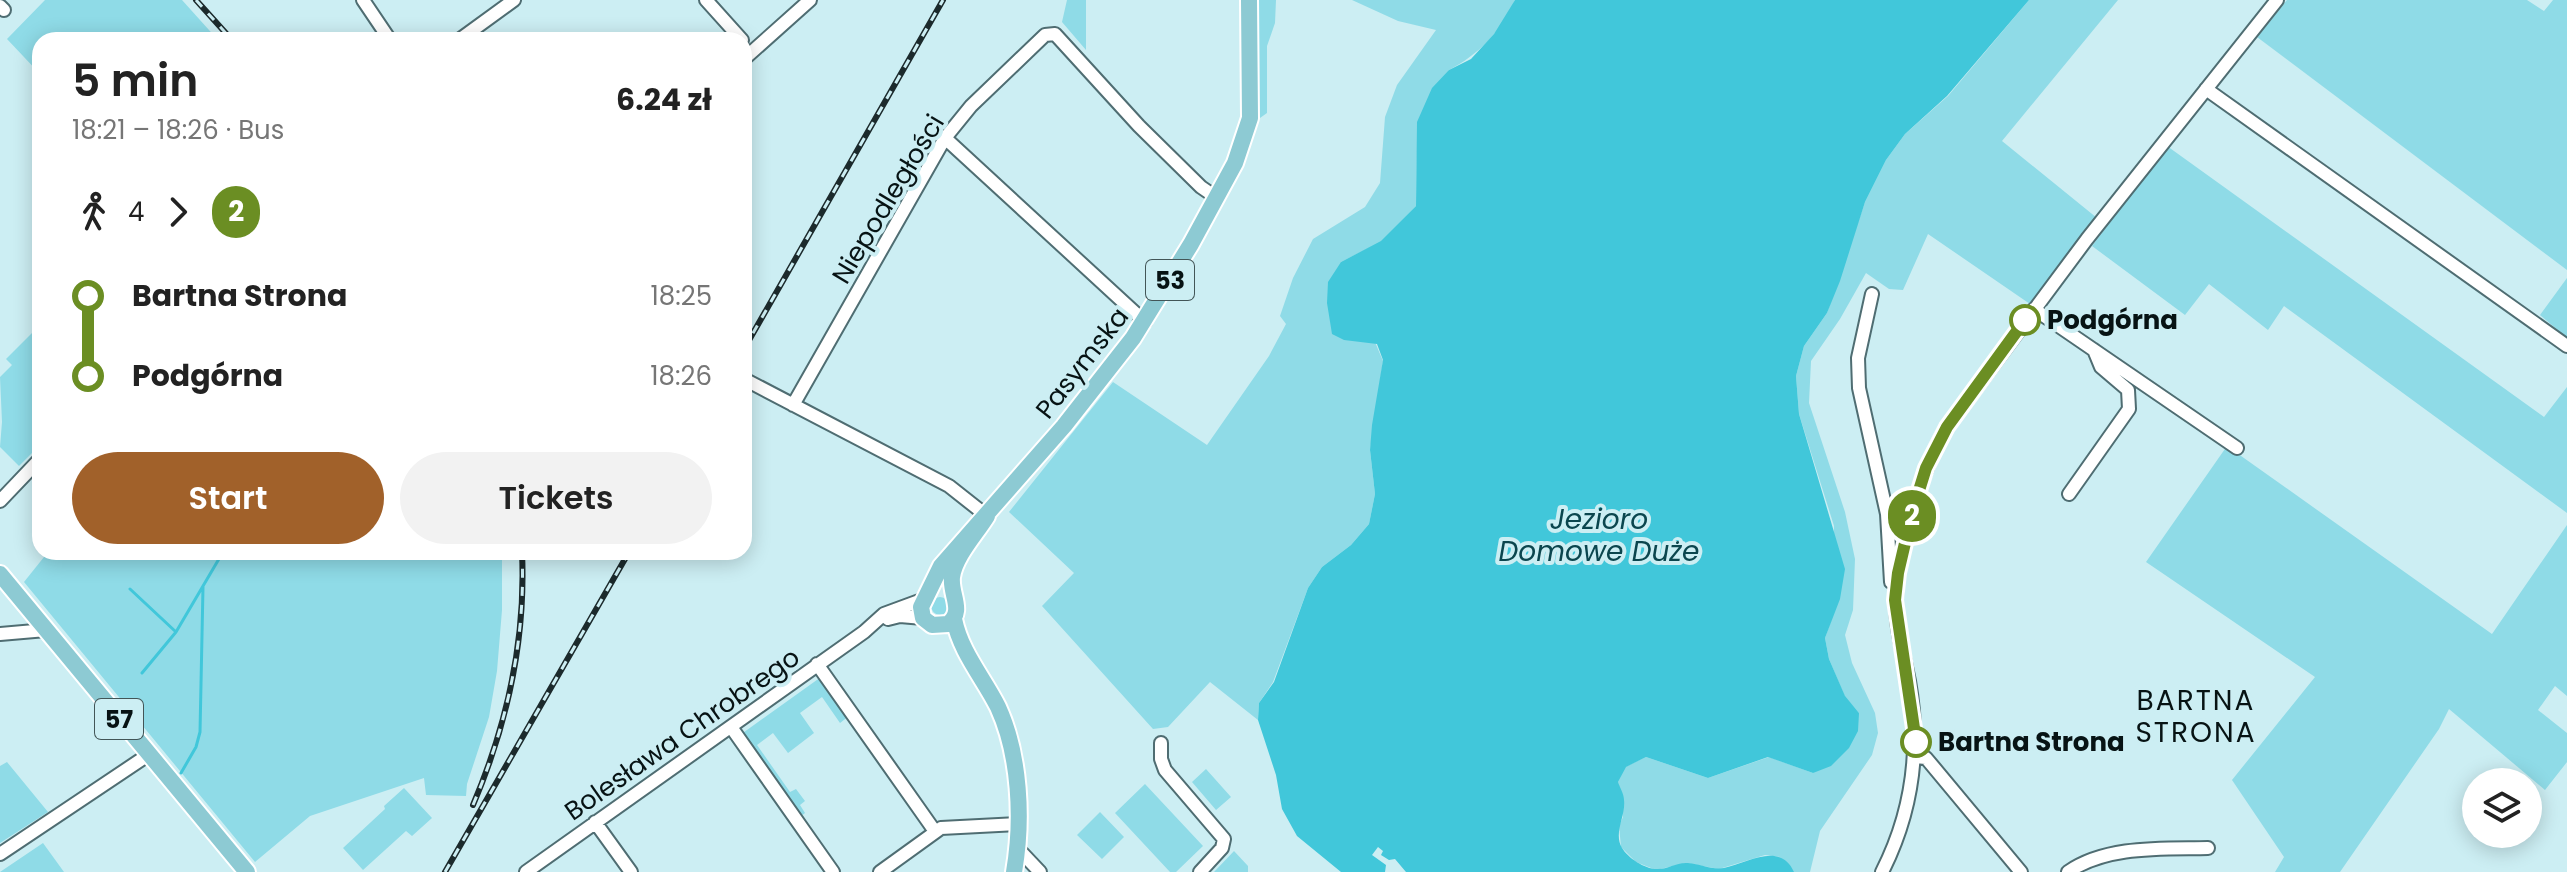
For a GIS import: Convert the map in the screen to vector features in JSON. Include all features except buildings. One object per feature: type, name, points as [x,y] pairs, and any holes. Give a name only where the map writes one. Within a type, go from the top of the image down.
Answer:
[{"type":"main road","name":"Pasymska","points":[[926,595],[941,566],[1085,402],[1145,322],[1217,198],[1240,153],[1249,123],[1249,0]]},
{"type":"main road","name":"Pasymska","points":[[954,596],[953,572],[987,516]]},
{"type":"main road","name":"57","points":[[0,574],[241,870]]},
{"type":"main road","points":[[954,596],[941,589],[926,595],[930,622],[948,624],[954,619]]},
{"type":"main road","name":"53","points":[[954,596],[958,638],[999,711],[1008,739],[1018,824],[1014,872]]},
{"type":"main road","name":"53","points":[[930,622],[985,687]]},
{"type":"street","points":[[363,0],[385,32]]},
{"type":"street","points":[[470,32],[514,0]]},
{"type":"street","points":[[706,0],[733,32]]},
{"type":"street","points":[[752,44],[810,0]]},
{"type":"street","points":[[1882,872],[1900,831],[1915,757],[1913,715],[1896,612],[1896,590],[1912,513],[1936,447],[2034,309],[2277,0]]},
{"type":"street","name":"Niepodległości","points":[[793,405],[945,138],[971,106],[1045,35],[1055,34],[1139,126],[1201,187],[1217,198]]},
{"type":"street","points":[[2206,89],[2567,346]]},
{"type":"street","points":[[945,138],[1145,322]]},
{"type":"street","points":[[1872,294],[1858,358],[1859,388],[1887,514],[1891,589],[1896,590]]},
{"type":"street","points":[[2034,309],[2237,448]]},
{"type":"street","points":[[2069,494],[2129,409],[2128,390],[2101,367],[2094,350]]},
{"type":"street","points":[[752,383],[949,486],[987,516]]},
{"type":"street","points":[[0,501],[32,467]]},
{"type":"street","name":"Bolesława Chrobrego","points":[[526,872],[864,632],[884,614],[926,595]]},
{"type":"street","name":"Bolesława Chrobrego","points":[[864,632],[900,616],[930,622]]},
{"type":"street","points":[[0,634],[46,630]]},
{"type":"street","points":[[817,664],[934,830]]},
{"type":"street","points":[[731,727],[833,872]]},
{"type":"street","points":[[1161,743],[1165,770],[1224,839],[1222,848],[1200,872]]},
{"type":"street","points":[[0,854],[148,755]]},
{"type":"street","points":[[1915,757],[1926,758],[2021,872]]},
{"type":"street","points":[[595,822],[631,872]]},
{"type":"street","points":[[880,872],[934,830],[1018,824]]},
{"type":"street","points":[[2068,872],[2084,861],[2134,851],[2208,848]]},
{"type":"street","points":[[1017,853],[1022,853],[1040,872]]},
{"type":"shaded area","points":[[45,0],[182,0],[211,32],[32,32],[32,66],[7,39]]},
{"type":"shaded area","points":[[1067,0],[1086,0],[1086,50],[1062,22]]},
{"type":"shaded area","points":[[1255,0],[1276,0],[1275,23],[1267,46],[1267,113],[1260,118],[1258,116]]},
{"type":"shaded area","points":[[1352,0],[1515,0],[1488,41],[1449,70],[1417,150],[1416,206],[1381,242],[1341,262],[1383,361],[1370,450],[1375,494],[1369,524],[1351,545],[1322,567],[1308,588],[1273,682],[1259,703],[1258,720],[1210,682],[1168,727],[1153,729],[1042,606],[1074,573],[1009,512],[1113,382],[1207,445],[1269,356],[1286,324],[1280,316],[1293,278],[1313,239],[1365,207],[1380,183],[1385,117],[1397,85],[1436,30],[1398,21]]},
{"type":"shaded area","points":[[2029,0],[2118,0],[2002,141],[2097,218],[2030,304],[1928,234],[1903,290],[1889,289],[1866,273],[1811,361],[1809,403],[1845,512],[1855,559],[1853,610],[1845,635],[1852,663],[1875,713],[1878,733],[1872,755],[1820,831],[1810,872],[1793,872],[1780,857],[1765,855],[1719,869],[1686,863],[1656,870],[1636,862],[1621,847],[1619,826],[1623,817],[1618,782],[1625,767],[1646,757],[1708,778],[1769,757],[1813,773],[1859,713],[1845,697],[1829,659],[1825,638],[1832,618],[1834,526],[1799,414],[1796,376],[1804,346],[1827,313],[1865,202],[1886,160],[1905,134],[1948,96]]},
{"type":"shaded area","points":[[2287,0],[2527,0],[2544,11],[2553,0],[2567,0],[2567,270],[2257,37]]},
{"type":"shaded area","points":[[2167,146],[2544,417],[2567,387],[2567,513],[2284,306],[2268,330],[2209,284],[2185,315],[2092,246]]},
{"type":"shaded area","points":[[2567,278],[2567,338],[2540,315]]},
{"type":"shaded area","points":[[32,333],[32,453],[19,466],[0,447],[0,377],[12,365],[6,359]]},
{"type":"shaded area","points":[[2227,446],[2492,634],[2567,525],[2567,696],[2555,686],[2538,710],[2567,733],[2567,762],[2545,790],[2542,787],[2542,768],[2519,768],[2449,709],[2439,729],[2340,872],[2275,872],[2284,857],[2232,780],[2315,677],[2146,562]]},
{"type":"shaded area","points":[[42,560],[502,560],[497,671],[489,717],[466,796],[426,795],[424,778],[310,816],[255,862],[24,582]]},
{"type":"shaded area","points":[[936,597],[944,597],[949,606],[947,613],[936,615],[931,610],[931,602]]},
{"type":"shaded area","points":[[821,677],[849,716],[840,723],[822,697],[800,713],[814,733],[788,753],[773,733],[757,745],[790,792],[796,789],[805,801],[800,805],[805,813],[801,816],[740,735]]},
{"type":"shaded area","points":[[7,762],[48,812],[0,843],[0,766]]},
{"type":"shaded area","points":[[1206,769],[1231,797],[1216,810],[1192,782]]},
{"type":"shaded area","points":[[1145,784],[1203,846],[1176,872],[1170,872],[1115,813]]},
{"type":"shaded area","points":[[404,788],[432,818],[412,836],[406,831],[363,870],[343,848]]},
{"type":"shaded area","points":[[1100,812],[1124,837],[1102,859],[1077,835]]},
{"type":"shaded area","points":[[43,843],[64,872],[0,872]]},
{"type":"shaded area","points":[[1234,851],[1248,866],[1248,872],[1214,872]]},
{"type":"water","name":"Jezioro Domowe Duże","points":[[1515,0],[2029,0],[1947,96],[1905,134],[1886,160],[1865,202],[1827,313],[1804,346],[1796,376],[1799,414],[1845,569],[1840,599],[1825,638],[1829,659],[1845,696],[1859,713],[1858,731],[1849,748],[1831,766],[1813,773],[1768,757],[1708,778],[1646,757],[1626,767],[1618,782],[1624,800],[1620,842],[1628,856],[1643,865],[1658,869],[1688,863],[1720,868],[1772,856],[1788,863],[1794,872],[1341,872],[1297,836],[1282,809],[1276,775],[1258,720],[1259,703],[1274,682],[1308,588],[1322,567],[1351,545],[1369,524],[1375,494],[1370,450],[1383,360],[1377,344],[1344,340],[1332,334],[1327,303],[1328,282],[1341,262],[1381,241],[1416,206],[1417,122],[1432,88],[1449,70],[1471,59],[1494,34]]},
{"type":"pier","points":[[1378,847],[1383,851],[1381,855],[1389,860],[1395,859],[1406,872],[1385,872],[1386,865],[1372,855]]},
{"type":"waterway","points":[[142,673],[176,632],[218,560]]},
{"type":"waterway","points":[[181,773],[196,747],[200,732],[203,587]]},
{"type":"waterway","points":[[130,589],[176,632]]},
{"type":"railway","points":[[196,0],[225,32]]},
{"type":"railway","points":[[752,335],[943,0]]},
{"type":"railway","points":[[473,805],[496,744],[512,681],[521,617],[522,560]]},
{"type":"railway","points":[[445,872],[624,560]]},
{"type":"bus line","name":"2","points":[[1916,742],[1895,600],[1912,513],[1926,468],[1947,427],[2025,320]]},
{"type":"place","name":"Podgórna","points":[[2025,320]]},
{"type":"place","name":"Bartna Strona","points":[[1916,742]]},
{"type":"district","name":"BARTNA STRONA","points":[[2196,716]]}]
